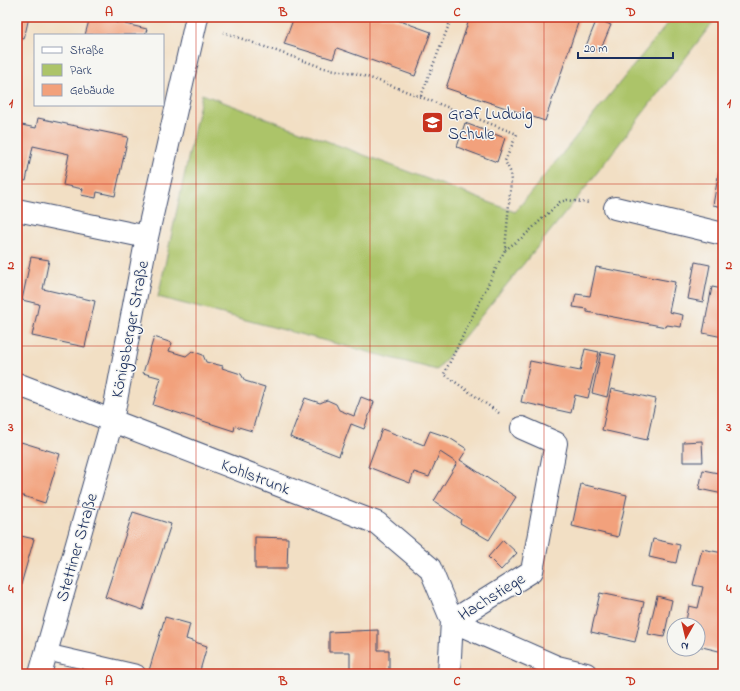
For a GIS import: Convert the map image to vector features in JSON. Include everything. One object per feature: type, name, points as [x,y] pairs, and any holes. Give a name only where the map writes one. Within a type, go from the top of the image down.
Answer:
[{"type":"street","name":"Königsberger Straße","points":[[112,421],[147,237],[196,19]]},
{"type":"street","points":[[615,208],[723,234]]},
{"type":"street","name":"Königsberger Straße","points":[[17,210],[147,237]]},
{"type":"street","name":"Kohlstrunk","points":[[17,384],[378,523],[430,568],[452,621]]},
{"type":"street","name":"Stettiner Straße","points":[[40,674],[112,421]]},
{"type":"street","name":"Hachstiege","points":[[452,621],[532,571],[556,443],[522,428]]},
{"type":"street","points":[[449,674],[452,621]]},
{"type":"street","name":"Hachstiege","points":[[452,621],[557,668],[586,674]]},
{"type":"lane","points":[[46,652],[137,673]]},
{"type":"path","points":[[421,96],[452,17]]},
{"type":"path","points":[[196,19],[324,68],[358,74],[421,96],[517,134],[505,161],[510,171],[511,181],[505,250],[444,374],[522,428]]},
{"type":"path","points":[[505,250],[524,236],[560,202],[567,200],[578,201],[615,208]]},
{"type":"green space","points":[[673,17],[717,17],[579,196],[437,370],[158,297],[202,94],[515,212]]},
{"type":"building","points":[[17,17],[29,17],[24,39],[17,37]]},
{"type":"building","points":[[90,17],[103,20],[109,17],[112,21],[117,23],[122,19],[125,24],[147,29],[145,34],[85,34]]},
{"type":"building","points":[[294,17],[389,17],[431,32],[415,76],[337,48],[333,59],[284,44]]},
{"type":"building","points":[[470,17],[580,17],[545,121],[446,88]]},
{"type":"building","points":[[597,19],[611,25],[600,51],[586,46]]},
{"type":"building","points":[[38,118],[128,137],[115,196],[97,192],[96,198],[81,195],[83,189],[63,185],[69,154],[33,146],[26,181],[17,179],[17,124],[36,128]]},
{"type":"building","points":[[465,123],[505,138],[497,162],[457,147]]},
{"type":"building","points":[[719,171],[723,172],[723,207],[713,205]]},
{"type":"building","points":[[31,257],[49,260],[43,289],[95,301],[85,347],[32,336],[39,304],[22,300]]},
{"type":"building","points":[[695,262],[710,265],[703,302],[688,299]]},
{"type":"building","points":[[596,267],[675,282],[669,312],[683,315],[681,327],[667,325],[666,327],[587,312],[587,309],[573,307],[576,294],[590,296]]},
{"type":"building","points":[[712,287],[723,289],[723,337],[703,333]]},
{"type":"building","points":[[154,337],[172,343],[169,351],[186,356],[192,351],[203,355],[206,362],[223,366],[222,368],[241,374],[245,381],[265,387],[252,431],[235,426],[234,431],[153,405],[161,378],[143,373]]},
{"type":"building","points":[[585,349],[599,352],[588,398],[575,395],[571,413],[521,402],[530,361],[580,371]]},
{"type":"building","points":[[601,352],[616,355],[607,397],[592,393]]},
{"type":"building","points":[[611,389],[656,399],[647,440],[602,430]]},
{"type":"building","points":[[361,397],[374,402],[364,429],[351,424],[339,456],[290,437],[305,398],[320,403],[327,400],[336,404],[339,410],[354,416]]},
{"type":"building","points":[[382,429],[424,445],[430,431],[448,437],[467,449],[460,460],[516,497],[489,540],[460,523],[461,519],[434,501],[457,463],[440,452],[429,477],[414,472],[410,483],[368,467]]},
{"type":"building","points":[[702,441],[703,462],[683,462],[683,442]]},
{"type":"building","points":[[21,442],[60,454],[45,503],[17,494],[17,453]]},
{"type":"building","points":[[723,451],[723,494],[699,489],[703,470],[718,473]]},
{"type":"building","points":[[581,484],[627,495],[618,537],[572,526]]},
{"type":"building","points":[[133,512],[171,524],[143,610],[105,597]]},
{"type":"building","points":[[17,535],[34,539],[20,588],[17,587]]},
{"type":"building","points":[[255,537],[288,538],[287,569],[255,569]]},
{"type":"building","points":[[653,539],[680,545],[676,563],[649,557]]},
{"type":"building","points":[[503,540],[517,553],[501,570],[488,557]]},
{"type":"building","points":[[702,549],[723,553],[723,652],[706,648],[706,617],[687,617],[689,606],[698,608],[703,587],[693,585]]},
{"type":"building","points":[[600,593],[644,602],[635,642],[591,632]]},
{"type":"building","points":[[657,596],[672,600],[668,617],[666,617],[664,637],[648,634]]},
{"type":"building","points":[[165,617],[190,624],[186,639],[207,646],[199,674],[148,674]]},
{"type":"building","points":[[378,630],[378,650],[389,650],[389,674],[350,674],[350,652],[329,652],[329,632]]},
{"type":"place","name":"Graf Ludwig Schule","points":[[433,123]]}]
